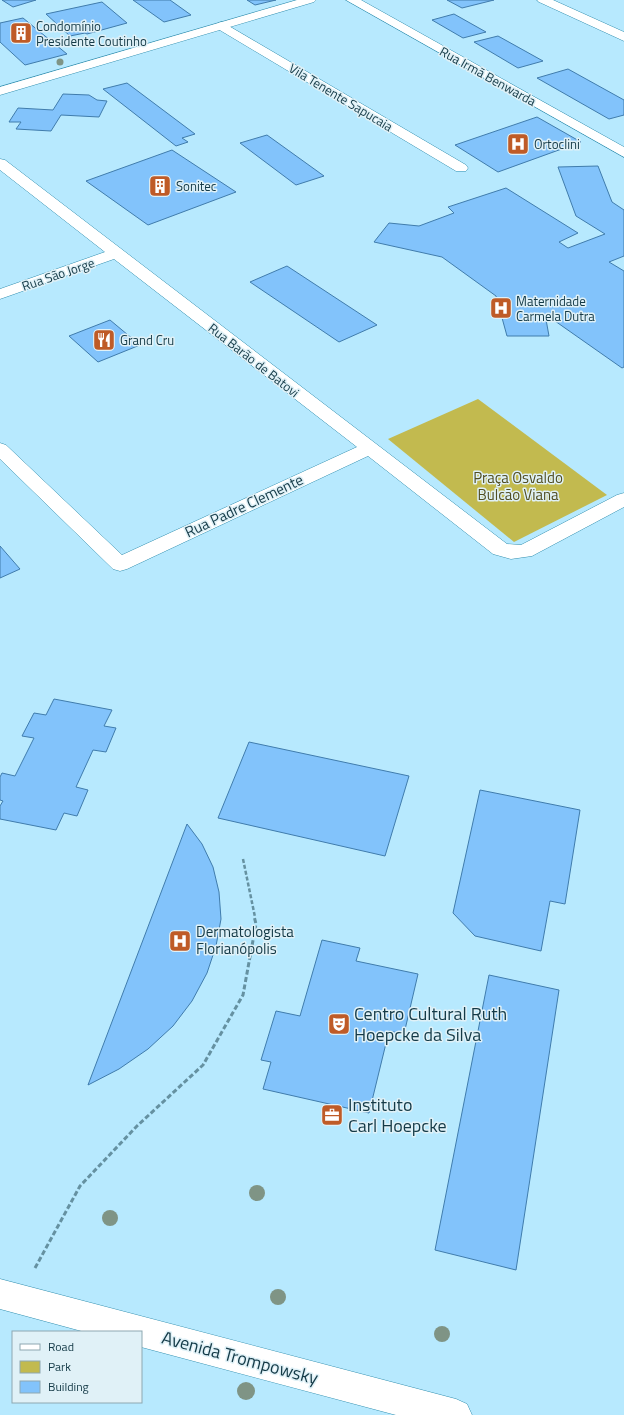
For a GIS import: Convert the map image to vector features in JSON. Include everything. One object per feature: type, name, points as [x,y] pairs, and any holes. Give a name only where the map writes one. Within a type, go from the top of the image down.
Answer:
[{"type":"street","points":[[0,91],[310,0]]},
{"type":"street","name":"Rua Irmã Benwarda","points":[[352,0],[624,153]]},
{"type":"street","points":[[542,0],[624,37]]},
{"type":"street","name":"Vila Tenente Sapucaia","points":[[222,26],[461,168]]},
{"type":"street","name":"Rua Barão de Batovi","points":[[0,163],[368,449],[500,549],[511,552],[525,551],[624,498]]},
{"type":"street","name":"Rua São Jorge","points":[[0,294],[116,254]]},
{"type":"street","name":"Rua Padre Clemente","points":[[0,450],[120,564],[368,449]]},
{"type":"street","name":"Avenida Trompowsky","points":[[10,1297],[139,1331]]},
{"type":"street","name":"Avenida Trompowsky","points":[[142,1332],[456,1415]]},
{"type":"path","points":[[10,1297],[80,1186],[137,1126],[203,1065],[243,995],[256,924],[243,859]]},
{"type":"green space","name":"Praça Osvaldo Bulcão Viana","points":[[478,399],[607,495],[514,542],[388,439]]},
{"type":"building","points":[[2,0],[36,0],[13,7]]},
{"type":"building","points":[[133,0],[170,0],[191,15],[164,22]]},
{"type":"building","points":[[247,0],[276,0],[255,5]]},
{"type":"building","points":[[447,0],[494,0],[462,8]]},
{"type":"building","points":[[102,2],[127,23],[87,34],[85,33],[70,36],[46,14]]},
{"type":"building","points":[[454,14],[486,32],[463,38],[432,20]]},
{"type":"building","name":"Condomínio Presidente Coutinho","points":[[23,18],[67,54],[25,65],[0,42],[0,23]]},
{"type":"building","points":[[498,36],[543,61],[518,68],[474,42]]},
{"type":"building","points":[[568,69],[624,100],[624,115],[609,119],[537,78]]},
{"type":"building","points":[[127,83],[195,134],[182,138],[188,142],[176,146],[103,89]]},
{"type":"building","points":[[63,94],[89,95],[97,100],[107,101],[99,117],[61,115],[51,131],[16,129],[21,122],[9,122],[18,108],[53,110]]},
{"type":"building","name":"Ortoclini","points":[[537,117],[581,142],[498,172],[455,145]]},
{"type":"building","points":[[267,135],[324,176],[296,185],[240,143]]},
{"type":"building","name":"Sonitec","points":[[172,150],[236,192],[148,225],[86,181]]},
{"type":"building","points":[[598,166],[612,202],[624,210],[624,256],[609,262],[624,271],[624,367],[622,368],[545,314],[549,336],[507,336],[496,296],[442,257],[374,242],[389,223],[419,226],[454,213],[448,207],[506,188],[578,233],[559,242],[568,248],[605,234],[576,216],[558,167]]},
{"type":"building","points":[[287,266],[377,325],[339,342],[250,282]]},
{"type":"building","name":"Grand Cru","points":[[110,320],[140,345],[98,362],[69,336]]},
{"type":"building","points":[[0,546],[20,569],[0,578]]},
{"type":"building","points":[[54,699],[112,710],[104,726],[116,728],[106,752],[93,750],[76,787],[88,790],[77,816],[64,813],[56,830],[0,819],[0,806],[3,801],[0,800],[0,777],[2,773],[15,776],[34,738],[22,736],[34,713],[46,715]]},
{"type":"building","points":[[249,742],[409,776],[385,856],[218,818]]},
{"type":"building","points":[[480,790],[580,810],[565,904],[550,901],[541,951],[475,936],[453,913]]},
{"type":"building","points":[[187,824],[202,844],[213,867],[219,892],[221,919],[216,946],[207,973],[192,1001],[173,1026],[148,1049],[119,1069],[88,1085]]},
{"type":"building","name":"Centro Cultural Ruth Hoepcke da Silva","points":[[322,940],[360,948],[356,961],[418,974],[404,1034],[389,1031],[369,1113],[263,1089],[271,1062],[261,1060],[276,1011],[300,1016]]},
{"type":"building","points":[[489,975],[559,990],[516,1270],[435,1250]]},
{"type":"place","name":"Condomínio Presidente Coutinho","points":[[21,33]]},
{"type":"place","name":"Ortoclini","points":[[518,144]]},
{"type":"place","name":"Sonitec","points":[[160,186]]},
{"type":"place","name":"Maternidade Carmela Dutra","points":[[501,308]]},
{"type":"place","name":"Grand Cru","points":[[104,340]]},
{"type":"place","name":"Dermatologista Florianópolis","points":[[180,941]]},
{"type":"place","name":"Centro Cultural Ruth Hoepcke da Silva","points":[[339,1024]]},
{"type":"place","name":"Instituto Carl Hoepcke","points":[[332,1115]]}]
